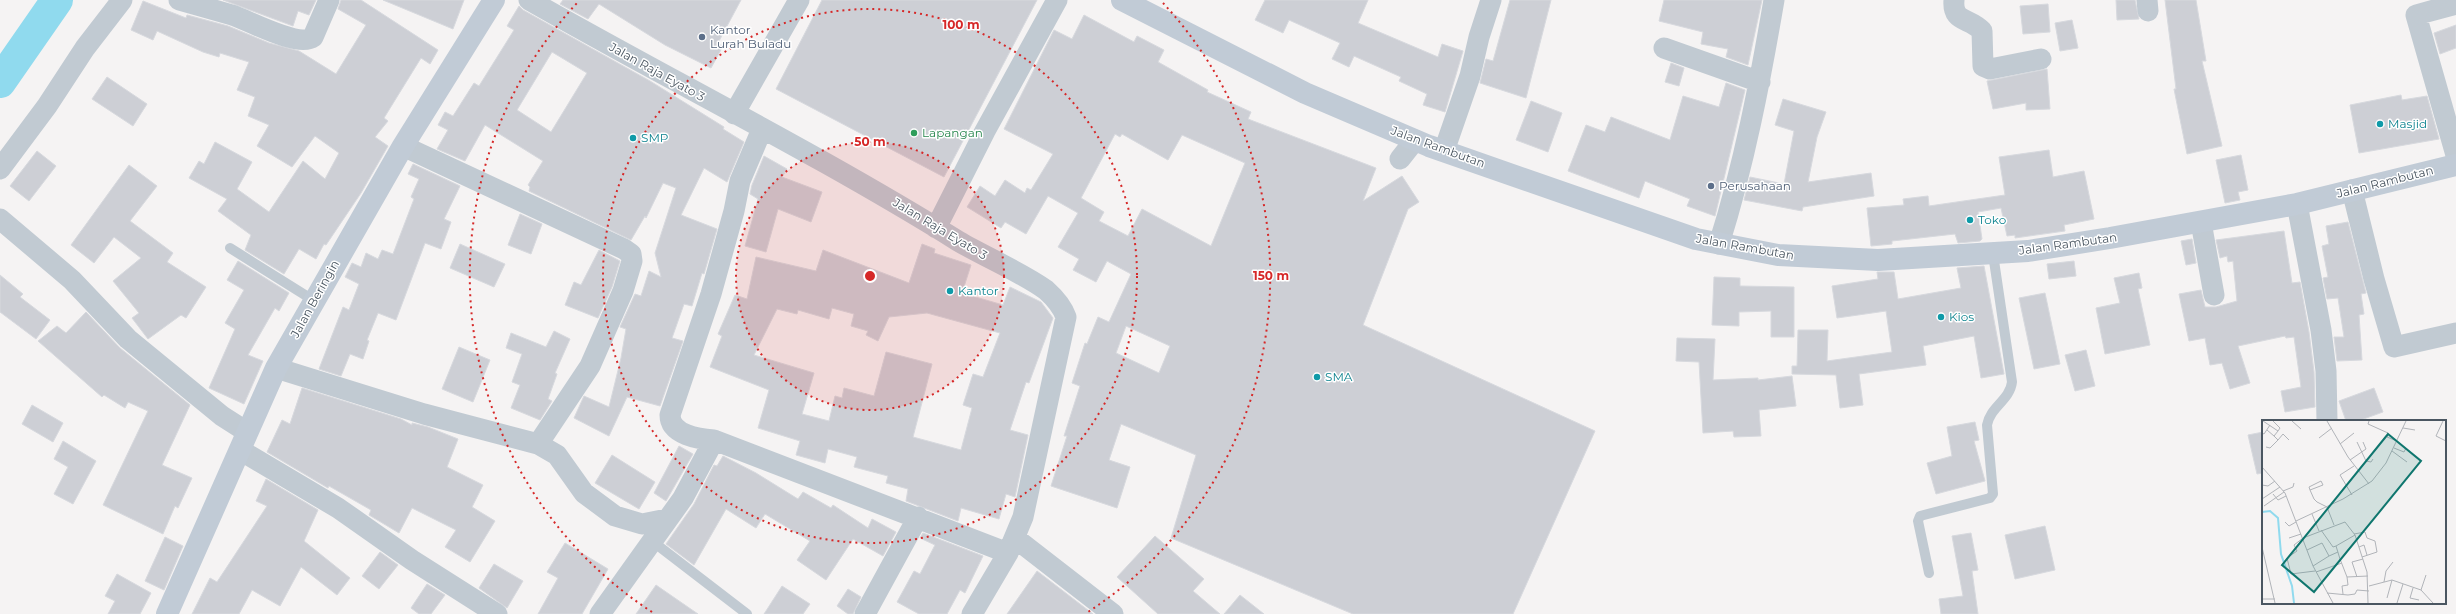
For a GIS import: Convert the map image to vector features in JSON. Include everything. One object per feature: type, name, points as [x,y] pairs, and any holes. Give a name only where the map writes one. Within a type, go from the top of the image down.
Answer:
[{"type":"street","points":[[0,170],[47,106],[86,48],[122,0]]},
{"type":"street","points":[[179,0],[234,16],[267,30],[298,39],[313,37],[329,0]]},
{"type":"street","name":"Jalan Beringin","points":[[167,614],[276,368],[313,300],[403,146],[494,0]]},
{"type":"street","name":"Jalan Raja Eyato 3","points":[[529,0],[734,114],[864,183],[936,228],[1045,290],[1062,306],[1066,317],[1023,517],[1012,545],[972,614]]},
{"type":"street","points":[[734,114],[799,0]]},
{"type":"street","points":[[936,228],[985,131],[1057,0]]},
{"type":"street","name":"Jalan Rambutan","points":[[1122,0],[1305,93],[1415,140],[1662,228],[1719,244],[1778,255],[1878,260],[1993,254],[2103,239],[2297,204],[2456,165]]},
{"type":"street","points":[[1444,151],[1470,76],[1491,0]]},
{"type":"street","points":[[1719,244],[1730,208],[1760,82],[1774,0]]},
{"type":"street","points":[[1954,0],[1953,9],[1957,17],[1976,24],[1982,31],[1983,66],[1990,69],[2040,59]]},
{"type":"street","points":[[2456,4],[2416,15],[2456,155]]},
{"type":"street","points":[[1664,48],[1760,82]]},
{"type":"street","points":[[762,129],[740,181],[734,211],[711,294],[670,415],[674,426],[693,438],[714,440],[918,517],[1012,545],[1113,614]]},
{"type":"street","points":[[1400,159],[1415,140]]},
{"type":"street","points":[[403,146],[624,249],[630,254],[632,261],[623,292],[590,366],[538,444]]},
{"type":"street","points":[[2352,190],[2374,279],[2394,347],[2456,333]]},
{"type":"street","points":[[2297,204],[2321,330],[2326,371],[2327,420]]},
{"type":"street","points":[[0,219],[72,280],[128,339],[222,416],[243,440],[412,560],[497,614]]},
{"type":"street","points":[[2200,222],[2214,295]]},
{"type":"street","points":[[276,368],[424,414],[538,444],[557,455],[584,493],[615,516],[642,524],[667,519]]},
{"type":"street","points":[[600,614],[683,498],[714,440]]},
{"type":"street","points":[[865,614],[918,517]]},
{"type":"lane","points":[[230,248],[313,300]]},
{"type":"lane","points":[[1929,574],[1919,518],[1922,514],[1990,498],[1992,494],[1987,425],[1990,416],[2007,395],[2012,382],[1993,254]]},
{"type":"lane","points":[[652,541],[747,614]]},
{"type":"building","points":[[223,0],[316,0],[309,15],[298,11],[293,26]]},
{"type":"building","points":[[341,0],[361,0],[438,50],[430,64],[421,58],[384,118],[388,121],[375,137],[388,146],[361,193],[326,245],[324,244],[316,259],[299,249],[284,274],[245,250],[251,235],[218,211],[227,199],[189,178],[199,161],[204,164],[215,142],[252,162],[237,189],[269,212],[303,161],[325,179],[339,153],[315,136],[292,167],[257,146],[269,125],[248,116],[255,97],[237,90],[249,62],[220,53],[219,57],[203,52],[157,31],[153,40],[131,30],[143,1],[186,18],[187,15],[228,26],[269,43],[299,51],[336,74],[366,25],[338,9]]},
{"type":"building","points":[[383,0],[464,0],[453,29]]},
{"type":"building","points":[[563,0],[741,0],[718,43],[723,46],[711,68],[665,45],[599,4],[588,19],[560,4]]},
{"type":"building","name":"Lapangan","points":[[822,0],[1037,0],[944,177],[776,89]]},
{"type":"building","points":[[1265,0],[1368,0],[1358,23],[1438,57],[1442,44],[1463,51],[1445,112],[1423,105],[1427,94],[1399,81],[1401,77],[1354,56],[1349,67],[1332,59],[1340,43],[1289,20],[1283,33],[1255,20]]},
{"type":"building","points":[[1510,0],[1551,0],[1526,98],[1480,83],[1486,59],[1493,61]]},
{"type":"building","points":[[1664,0],[1762,0],[1748,65],[1726,57],[1728,49],[1701,44],[1703,32],[1659,21]]},
{"type":"building","points":[[2116,0],[2135,0],[2139,19],[2117,20]]},
{"type":"building","points":[[2165,0],[2196,0],[2206,61],[2202,61],[2222,146],[2187,154],[2174,89],[2176,89]]},
{"type":"building","points":[[2048,4],[2050,32],[2023,34],[2020,6]]},
{"type":"building","points":[[519,6],[523,10],[650,81],[724,127],[723,129],[744,142],[727,182],[704,168],[681,215],[717,229],[704,274],[702,273],[692,306],[684,304],[672,338],[683,341],[660,406],[627,397],[609,436],[574,418],[584,396],[609,407],[621,358],[626,329],[620,327],[635,294],[641,296],[649,271],[661,277],[655,253],[676,188],[663,183],[646,218],[645,216],[631,240],[529,191],[530,187],[528,185],[543,161],[485,125],[465,161],[437,149],[448,130],[438,125],[445,112],[453,116],[474,83],[479,86],[514,30],[507,26]],"holes":[[[552,52],[587,73],[551,132],[517,110]]]},
{"type":"building","name":"SMA","points":[[1084,15],[1134,42],[1137,36],[1164,50],[1158,62],[1208,90],[1207,92],[1251,112],[1248,119],[1376,168],[1363,201],[1402,176],[1419,202],[1408,209],[1363,325],[1595,431],[1513,614],[1353,614],[1171,538],[1196,455],[1121,424],[1109,460],[1130,467],[1117,508],[1051,486],[1067,436],[1064,436],[1080,386],[1072,383],[1085,343],[1087,344],[1098,317],[1109,322],[1131,274],[1107,261],[1096,282],[1073,270],[1079,259],[1058,247],[1078,213],[1048,196],[1026,234],[1005,222],[1001,228],[967,207],[980,186],[995,196],[1005,180],[1025,193],[1027,188],[1031,190],[1053,154],[1004,129],[1054,30],[1072,39]],"holes":[[[1115,134],[1120,137],[1122,134],[1168,160],[1182,135],[1245,163],[1211,246],[1142,209],[1128,236],[1099,221],[1104,212],[1081,198]],[[1126,326],[1170,346],[1159,373],[1116,353]]]},
{"type":"building","points":[[2072,20],[2078,48],[2060,51],[2055,23]]},
{"type":"building","points":[[2456,25],[2456,48],[2440,54],[2434,33]]},
{"type":"building","points":[[1671,63],[1684,68],[1679,86],[1665,82]]},
{"type":"building","points":[[2047,69],[2050,109],[2026,110],[2026,103],[1993,109],[1987,81]]},
{"type":"building","points":[[107,77],[147,104],[133,126],[92,99]]},
{"type":"building","points":[[1726,83],[1745,90],[1715,216],[1687,206],[1690,199],[1645,181],[1639,198],[1568,171],[1586,125],[1605,132],[1611,117],[1670,140],[1683,96],[1719,107]]},
{"type":"building","name":"Masjid","points":[[2401,95],[2402,100],[2427,96],[2439,139],[2359,153],[2350,105]]},
{"type":"building","points":[[1783,99],[1826,112],[1817,137],[1808,182],[1871,173],[1874,196],[1803,207],[1802,211],[1744,200],[1750,177],[1784,184],[1794,131],[1775,125]]},
{"type":"building","points":[[1531,101],[1562,113],[1548,152],[1516,140]]},
{"type":"building","points":[[2049,150],[2053,177],[2084,171],[2094,219],[2064,225],[2065,231],[2015,238],[2015,235],[2007,236],[2001,208],[1978,212],[1982,239],[1980,241],[1958,243],[1955,234],[1892,241],[1892,244],[1871,246],[1867,208],[1904,205],[1903,199],[1928,196],[1929,206],[2005,195],[1999,157]]},
{"type":"building","points":[[37,151],[56,166],[29,201],[10,186]]},
{"type":"building","points":[[2241,155],[2248,190],[2238,192],[2240,200],[2225,203],[2216,160]]},
{"type":"building","points":[[764,156],[787,169],[782,177],[822,192],[811,222],[778,209],[766,252],[745,246],[758,199],[750,194],[752,185]]},
{"type":"building","points":[[413,164],[460,186],[444,219],[451,222],[441,249],[425,243],[396,320],[378,313],[367,340],[369,341],[363,359],[350,354],[341,376],[319,369],[343,307],[349,310],[359,284],[345,277],[352,263],[361,267],[366,253],[378,259],[382,250],[393,254],[414,199],[411,197],[419,179],[408,174]]},
{"type":"building","points":[[129,165],[157,186],[130,221],[173,253],[167,262],[206,287],[186,318],[181,315],[148,339],[132,318],[139,313],[113,281],[141,258],[114,237],[94,263],[71,245]]},
{"type":"building","points":[[520,214],[542,224],[531,254],[508,245]]},
{"type":"building","points":[[2348,222],[2366,293],[2361,294],[2364,314],[2359,315],[2362,360],[2337,361],[2334,337],[2344,337],[2338,298],[2327,299],[2323,278],[2328,277],[2322,246],[2329,244],[2326,226]]},
{"type":"building","points":[[2284,231],[2292,283],[2300,282],[2309,332],[2314,372],[2315,407],[2285,412],[2281,391],[2301,387],[2294,337],[2286,338],[2285,336],[2238,346],[2250,383],[2230,389],[2222,363],[2210,365],[2205,338],[2189,341],[2179,294],[2201,290],[2205,307],[2216,307],[2237,301],[2233,261],[2228,262],[2227,256],[2220,258],[2216,240]]},
{"type":"building","points":[[2192,239],[2196,263],[2186,265],[2181,241]]},
{"type":"building","points":[[460,244],[505,264],[494,287],[450,268]]},
{"type":"building","points":[[922,244],[935,249],[934,253],[971,265],[962,293],[1003,305],[1010,287],[1041,302],[1053,318],[1029,383],[1026,382],[1010,430],[1028,435],[1015,497],[1006,494],[999,519],[961,508],[958,521],[906,501],[908,489],[886,483],[888,476],[854,467],[857,457],[828,449],[825,463],[796,455],[800,441],[758,428],[769,390],[710,367],[722,336],[718,334],[735,295],[747,299],[756,257],[816,271],[823,250],[909,283]],"holes":[[[832,308],[854,314],[851,326],[868,331],[866,335],[878,341],[889,317],[927,313],[1000,333],[983,377],[973,374],[963,405],[972,408],[961,450],[913,437],[932,364],[886,352],[874,396],[844,388],[842,398],[835,396],[829,421],[802,414],[814,373],[754,355],[777,309],[797,314],[798,310],[829,319]]]},
{"type":"building","points":[[599,250],[620,261],[612,287],[598,318],[565,305],[574,282],[581,285]]},
{"type":"building","points":[[238,261],[289,293],[279,311],[275,308],[248,355],[263,361],[244,404],[209,388],[235,329],[225,323],[244,290],[227,280]]},
{"type":"building","points":[[2074,261],[2076,276],[2049,279],[2047,264]]},
{"type":"building","points":[[1984,266],[2004,374],[1981,378],[1974,336],[1923,346],[1926,365],[1859,374],[1863,405],[1840,408],[1836,375],[1792,374],[1792,366],[1797,366],[1798,330],[1828,330],[1827,361],[1892,352],[1886,311],[1837,318],[1832,286],[1878,279],[1877,272],[1894,272],[1898,299],[1961,288],[1957,268]]},
{"type":"building","points":[[2139,273],[2142,288],[2138,289],[2150,345],[2105,354],[2096,308],[2120,303],[2114,278]]},
{"type":"building","points":[[0,275],[23,294],[20,297],[50,320],[36,339],[0,312]]},
{"type":"building","points":[[1714,277],[1740,278],[1740,286],[1794,287],[1794,337],[1771,337],[1771,311],[1739,312],[1739,326],[1712,325]]},
{"type":"building","points":[[2045,293],[2060,364],[2034,369],[2019,298]]},
{"type":"building","points":[[86,312],[120,348],[190,405],[162,465],[192,478],[178,508],[175,506],[163,534],[103,505],[148,411],[128,402],[125,408],[104,395],[102,397],[38,341],[57,326],[66,333]]},
{"type":"building","points":[[554,331],[570,339],[555,373],[557,374],[548,399],[552,401],[540,420],[511,408],[520,385],[512,382],[522,354],[506,348],[511,333],[546,347]]},
{"type":"building","points":[[1677,338],[1715,339],[1713,380],[1758,378],[1758,380],[1792,376],[1796,406],[1759,410],[1761,436],[1734,437],[1733,431],[1703,433],[1699,362],[1676,361]]},
{"type":"building","points":[[459,347],[490,360],[473,402],[442,389]]},
{"type":"building","points":[[2086,350],[2095,386],[2075,391],[2065,355]]},
{"type":"building","points":[[302,388],[401,419],[412,425],[412,423],[428,427],[458,439],[447,467],[483,485],[472,507],[495,521],[470,562],[445,547],[456,530],[412,508],[399,533],[369,515],[371,510],[329,486],[328,488],[267,452],[282,420],[290,424]]},
{"type":"building","points":[[2374,388],[2383,412],[2361,420],[2346,420],[2339,401]]},
{"type":"building","points":[[32,405],[63,423],[53,442],[22,424]]},
{"type":"building","points":[[1975,422],[1979,440],[1974,441],[1985,481],[1936,494],[1927,463],[1952,456],[1947,427]]},
{"type":"building","points":[[2262,432],[2262,473],[2257,474],[2248,435]]},
{"type":"building","points":[[63,441],[96,461],[73,504],[54,494],[68,467],[54,459]]},
{"type":"building","points":[[679,446],[693,454],[666,501],[654,493]]},
{"type":"building","points":[[612,455],[655,482],[639,509],[595,483]]},
{"type":"building","points":[[723,456],[756,473],[798,499],[803,492],[831,508],[833,505],[868,528],[872,519],[896,532],[883,556],[853,539],[826,580],[797,560],[810,541],[765,514],[756,528],[726,509],[694,565],[666,544],[694,504],[714,465],[717,466]]},
{"type":"building","points":[[266,479],[318,510],[304,541],[350,578],[337,595],[301,567],[280,606],[252,590],[239,614],[192,614],[210,578],[217,582],[267,506],[256,501]]},
{"type":"building","points":[[2045,526],[2055,570],[2015,579],[2005,535]]},
{"type":"building","points":[[923,533],[983,556],[965,593],[960,590],[947,614],[919,614],[897,602],[914,571],[920,574],[935,545],[920,538]]},
{"type":"building","points":[[1971,533],[1978,570],[1972,571],[1978,614],[1941,614],[1939,599],[1963,596],[1952,536]]},
{"type":"building","points":[[1155,536],[1204,579],[1193,591],[1220,614],[1158,614],[1117,577]]},
{"type":"building","points":[[165,537],[183,546],[164,590],[145,581]]},
{"type":"building","points":[[565,543],[608,569],[582,614],[538,614],[558,578],[547,572]]},
{"type":"building","points":[[380,552],[398,565],[379,589],[362,576]]},
{"type":"building","points":[[494,564],[523,581],[507,608],[479,588]]},
{"type":"building","points":[[1037,571],[1041,574],[1093,614],[1007,614]]},
{"type":"building","points":[[117,574],[151,593],[140,614],[108,614],[115,601],[105,596]]},
{"type":"building","points":[[427,584],[445,595],[431,614],[419,614],[411,608]]},
{"type":"building","points":[[656,585],[698,614],[636,614]]},
{"type":"building","points":[[782,586],[810,604],[803,614],[764,614]]},
{"type":"building","points":[[848,589],[861,597],[853,614],[848,614],[837,606]]},
{"type":"building","points":[[1240,595],[1264,614],[1224,614]]},
{"type":"waterway","points":[[0,82],[57,0]]},
{"type":"place","name":"Kantor Lurah Buladu","points":[[702,37]]},
{"type":"place","name":"Masjid","points":[[2380,124]]},
{"type":"place","name":"Lapangan","points":[[914,133]]},
{"type":"place","name":"SMP","points":[[633,138]]},
{"type":"place","name":"Perusahaan","points":[[1711,186]]},
{"type":"place","name":"Toko","points":[[1970,220]]},
{"type":"place","name":"Kantor","points":[[950,291]]},
{"type":"place","name":"Kios","points":[[1941,317]]},
{"type":"place","name":"SMA","points":[[1317,377]]}]
